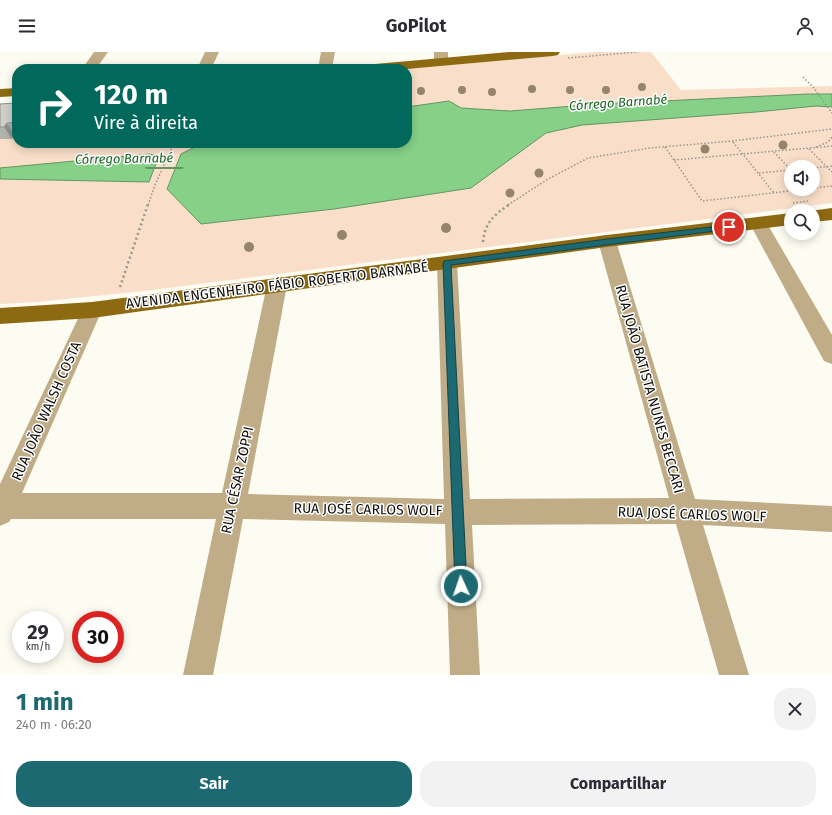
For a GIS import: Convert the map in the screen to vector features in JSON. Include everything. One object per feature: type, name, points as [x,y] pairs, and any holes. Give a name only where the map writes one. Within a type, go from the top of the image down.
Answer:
[{"type":"main road","points":[[396,64],[441,57],[553,52]]},
{"type":"main road","points":[[0,93],[12,92]]},
{"type":"main road","points":[[820,215],[832,214]]},
{"type":"main road","name":"AVENIDA ENGENHEIRO FÁBIO ROBERTO BARNABÉ","points":[[0,316],[92,310],[607,241],[784,220]]},
{"type":"street","points":[[93,64],[101,52]]},
{"type":"street","points":[[206,64],[212,52]]},
{"type":"street","points":[[326,64],[328,52]]},
{"type":"street","points":[[759,224],[832,355]]},
{"type":"street","name":"RUA JOÃO BATISTA NUNES BECCARI","points":[[607,241],[734,675]]},
{"type":"street","points":[[447,263],[465,675]]},
{"type":"street","name":"RUA CÉSAR ZOPPI","points":[[198,675],[231,506],[277,285]]},
{"type":"street","name":"RUA JOÃO WALSH COSTA","points":[[1,508],[92,310]]},
{"type":"street","name":"RUA JOSÉ CARLOS WOLF","points":[[1,508],[231,506],[457,512],[686,511],[832,519]]},
{"type":"path","points":[[803,78],[813,87],[832,113]]},
{"type":"path","points":[[483,242],[484,230],[490,220],[501,210],[548,179],[588,158],[612,153],[832,130]]},
{"type":"path","points":[[809,148],[828,142],[832,137]]},
{"type":"path","points":[[732,141],[774,193]]},
{"type":"path","points":[[674,160],[832,146]]},
{"type":"path","points":[[665,147],[702,201],[784,192]]},
{"type":"path","points":[[120,287],[155,185],[172,148]]},
{"type":"path","points":[[809,148],[832,172]]},
{"type":"path","points":[[773,151],[784,163]]},
{"type":"path","points":[[820,168],[832,166]]},
{"type":"path","points":[[758,173],[784,171]]},
{"type":"path","points":[[820,187],[832,186]]},
{"type":"shaded area","points":[[595,52],[651,52],[681,90],[832,86],[832,203],[820,205],[784,204],[784,209],[144,291],[37,302],[0,304],[0,139],[12,139],[12,148],[412,148],[412,68]]},
{"type":"water","points":[[832,94],[832,107],[816,106],[582,125],[546,133],[471,188],[334,209],[201,224],[167,189],[181,154],[193,148],[412,148],[412,106],[449,101],[461,108],[510,111],[600,104]]},
{"type":"water","points":[[149,154],[159,156],[149,182],[0,179],[0,168]]},
{"type":"building","points":[[12,103],[12,122],[7,123],[4,127],[0,127],[0,104]]},
{"type":"waterway","name":"Córrego Barnabé","points":[[147,168],[182,168]]},
{"type":"route","points":[[461,586],[447,263],[607,241],[729,227]]}]
